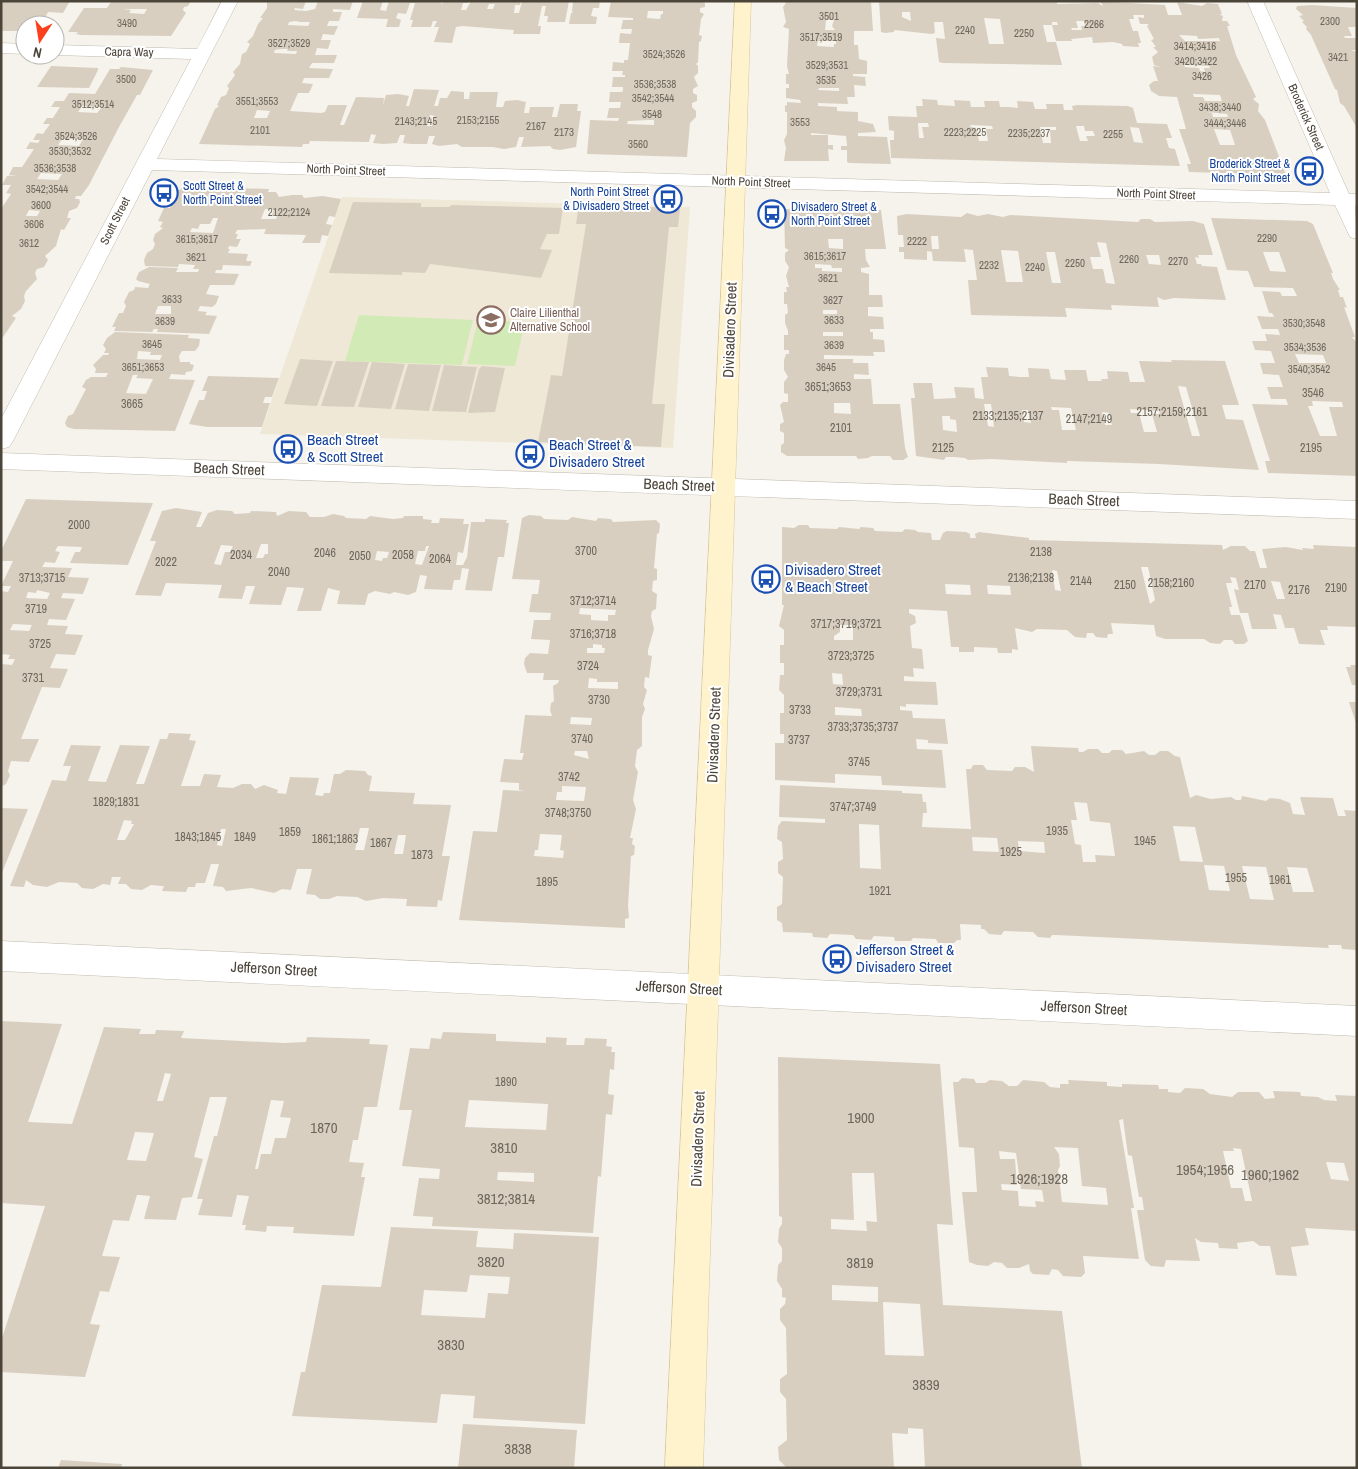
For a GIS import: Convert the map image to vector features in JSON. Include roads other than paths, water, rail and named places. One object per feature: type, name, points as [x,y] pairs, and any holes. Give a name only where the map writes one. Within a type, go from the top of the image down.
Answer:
[{"type":"street","name":"Scott Street","points":[[1,441],[230,1]]},
{"type":"street","name":"Divisadero Street","points":[[684,1468],[743,1]]},
{"type":"street","name":"Broderick Street","points":[[1255,1],[1349,200],[1357,233]]},
{"type":"street","points":[[1,48],[15,49]]},
{"type":"street","name":"Capra Way","points":[[65,50],[203,54]]},
{"type":"street","name":"North Point Street","points":[[145,164],[1349,200]]},
{"type":"street","points":[[1,394],[25,395]]},
{"type":"street","name":"Beach Street","points":[[1,461],[1357,510]]},
{"type":"street","name":"Jefferson Street","points":[[1,956],[1357,1021]]},
{"type":"place","name":"Broderick Street & North Point Street","points":[[1309,171]]},
{"type":"place","name":"Scott Street & North Point Street","points":[[164,193]]},
{"type":"place","name":"North Point Street & Divisadero Street","points":[[668,199]]},
{"type":"place","name":"Divisadero Street & North Point Street","points":[[772,214]]},
{"type":"place","name":"Claire Lilienthal Alternative School","points":[[491,320]]},
{"type":"place","name":"Beach Street & Scott Street","points":[[288,449]]},
{"type":"place","name":"Beach Street & Divisadero Street","points":[[530,454]]},
{"type":"place","name":"Divisadero Street & Beach Street","points":[[766,579]]},
{"type":"place","name":"Jefferson Street & Divisadero Street","points":[[837,959]]}]
